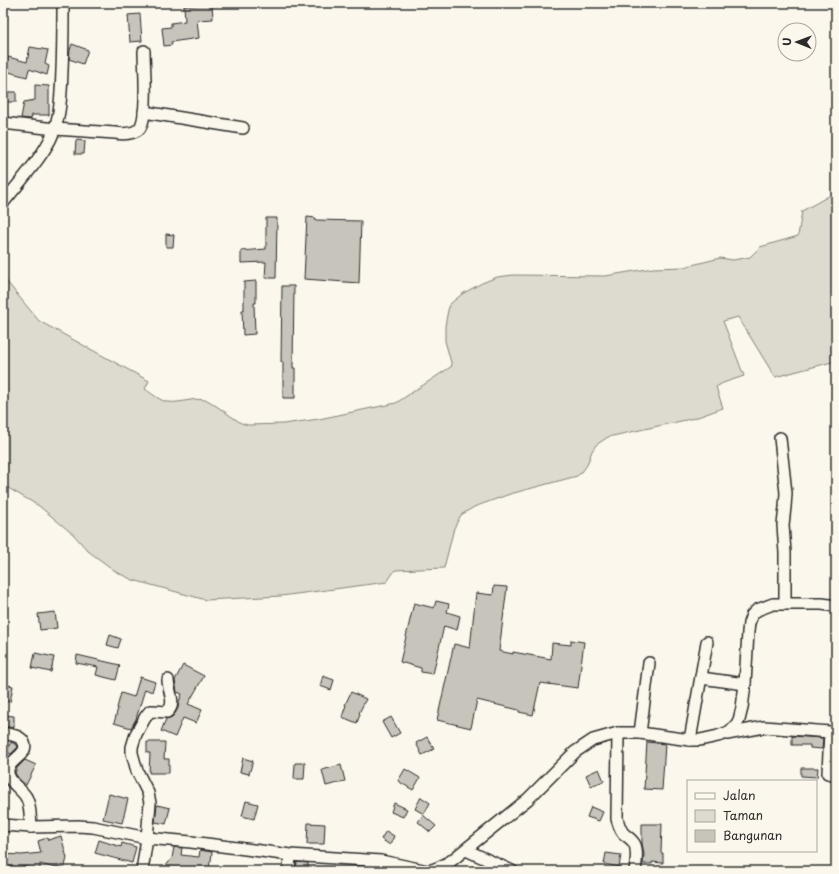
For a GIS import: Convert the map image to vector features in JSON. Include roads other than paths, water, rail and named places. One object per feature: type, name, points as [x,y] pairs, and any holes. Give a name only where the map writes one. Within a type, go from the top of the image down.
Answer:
[{"type":"street","points":[[3,203],[47,147],[55,129],[61,103],[63,3]]},
{"type":"street","points":[[3,124],[114,133],[129,133],[138,130],[141,126],[144,112],[144,51]]},
{"type":"street","points":[[144,112],[243,128]]},
{"type":"street","points":[[780,438],[786,493],[783,525],[785,553],[785,604]]},
{"type":"street","points":[[724,734],[733,728],[739,720],[742,708],[748,632],[752,615],[757,610],[773,604],[822,604],[836,606]]},
{"type":"street","points":[[690,740],[708,642]]},
{"type":"street","points":[[640,733],[649,662]]},
{"type":"street","points":[[701,678],[745,684]]},
{"type":"street","points":[[142,871],[148,838],[150,803],[148,793],[137,771],[132,753],[132,746],[136,734],[150,711],[167,712],[170,710],[172,702],[168,687],[168,680]]},
{"type":"street","points":[[3,825],[31,827],[93,827],[148,838],[290,855],[381,861],[428,870],[442,869],[466,850],[528,799],[575,752],[593,740],[618,733],[640,733],[700,740],[764,727],[830,732],[828,773],[836,775]]},
{"type":"street","points":[[3,733],[19,737],[25,744],[22,754],[9,767],[8,774],[10,780],[24,793],[27,799],[31,827]]},
{"type":"street","points":[[618,733],[617,820],[618,825],[635,846],[635,871]]},
{"type":"street","points":[[466,850],[512,871]]},
{"type":"street","points":[[289,871],[290,855]]}]
